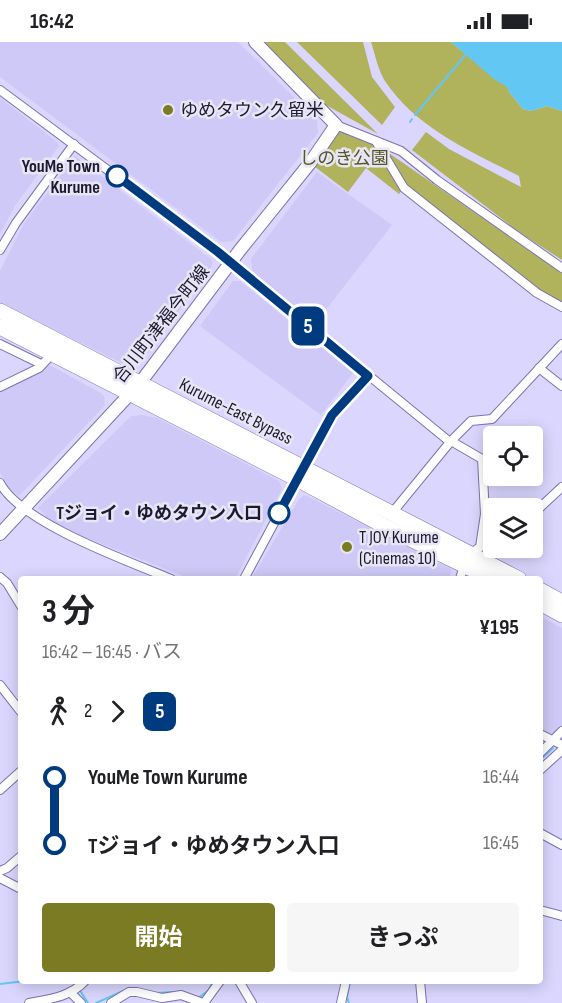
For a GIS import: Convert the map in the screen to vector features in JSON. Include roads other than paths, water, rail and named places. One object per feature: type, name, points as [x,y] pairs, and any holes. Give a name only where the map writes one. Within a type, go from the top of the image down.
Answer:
[{"type":"highway","name":"Kurume-East Bypass","points":[[0,311],[135,388],[300,473],[392,513],[488,576]]},
{"type":"highway","name":"Kurume-East Bypass","points":[[0,327],[47,359],[135,388]]},
{"type":"highway","name":"Kurume-East Bypass","points":[[300,473],[386,527],[510,576]]},
{"type":"highway","points":[[543,592],[562,602]]},
{"type":"highway","points":[[543,605],[562,615]]},
{"type":"street","points":[[255,42],[336,125],[400,151],[461,198],[562,268]]},
{"type":"street","points":[[0,90],[231,263],[450,442],[482,459],[485,514],[468,561]]},
{"type":"street","name":"合川町津福今町線","points":[[0,534],[135,388],[310,164],[336,125]]},
{"type":"street","points":[[376,142],[404,188],[537,293],[562,307]]},
{"type":"street","points":[[0,250],[16,223],[74,144]]},
{"type":"street","points":[[0,344],[47,359]]},
{"type":"street","points":[[392,513],[450,442],[471,421],[492,419],[562,344]]},
{"type":"street","points":[[0,387],[47,359]]},
{"type":"street","points":[[539,368],[562,386]]},
{"type":"street","points":[[246,576],[332,415],[368,376]]},
{"type":"street","points":[[1,487],[24,508],[62,531],[164,576]]},
{"type":"street","points":[[543,505],[562,487]]},
{"type":"street","points":[[468,561],[483,548]]},
{"type":"street","points":[[0,577],[7,583],[18,601]]},
{"type":"street","points":[[0,685],[18,708]]},
{"type":"street","points":[[543,750],[562,731]]},
{"type":"street","points":[[543,736],[562,745]]},
{"type":"street","points":[[543,767],[562,750]]},
{"type":"street","points":[[0,790],[18,774]]},
{"type":"street","points":[[543,835],[562,845]]},
{"type":"street","points":[[0,871],[8,868],[18,859]]},
{"type":"street","points":[[0,878],[18,887]]},
{"type":"street","points":[[543,911],[562,916]]},
{"type":"street","points":[[29,1003],[59,997],[82,984]]},
{"type":"street","points":[[111,1003],[129,992],[162,998],[181,995],[204,1003],[218,984]]},
{"type":"street","points":[[241,984],[252,1003]]},
{"type":"street","points":[[341,1003],[345,984]]},
{"type":"street","points":[[420,984],[422,1003]]},
{"type":"street","points":[[70,992],[81,1003]]},
{"type":"water","points":[[451,42],[562,42],[562,111],[547,106],[531,111],[523,109],[507,87],[494,79]]},
{"type":"waterway","points":[[415,115],[467,53]]},
{"type":"waterway","points":[[543,757],[553,748]]},
{"type":"waterway","points":[[0,984],[18,982]]},
{"type":"waterway","points":[[76,984],[88,1003]]},
{"type":"waterway","points":[[198,998],[209,990],[212,984]]},
{"type":"waterway","points":[[349,984],[347,997],[349,1003]]},
{"type":"waterway","points":[[96,1003],[123,991]]},
{"type":"waterway","points":[[157,993],[172,992]]},
{"type":"place","name":"ゆめタウン久留米","points":[[168,110]]},
{"type":"place","name":"YouMe Town Kurume","points":[[117,176]]},
{"type":"place","name":"Tジョイ・ゆめタウン入口","points":[[279,513]]},
{"type":"place","name":"T JOY Kurume (Cinemas 10)","points":[[347,547]]},
{"type":"park label","name":"しのき公園","points":[[344,158]]}]
